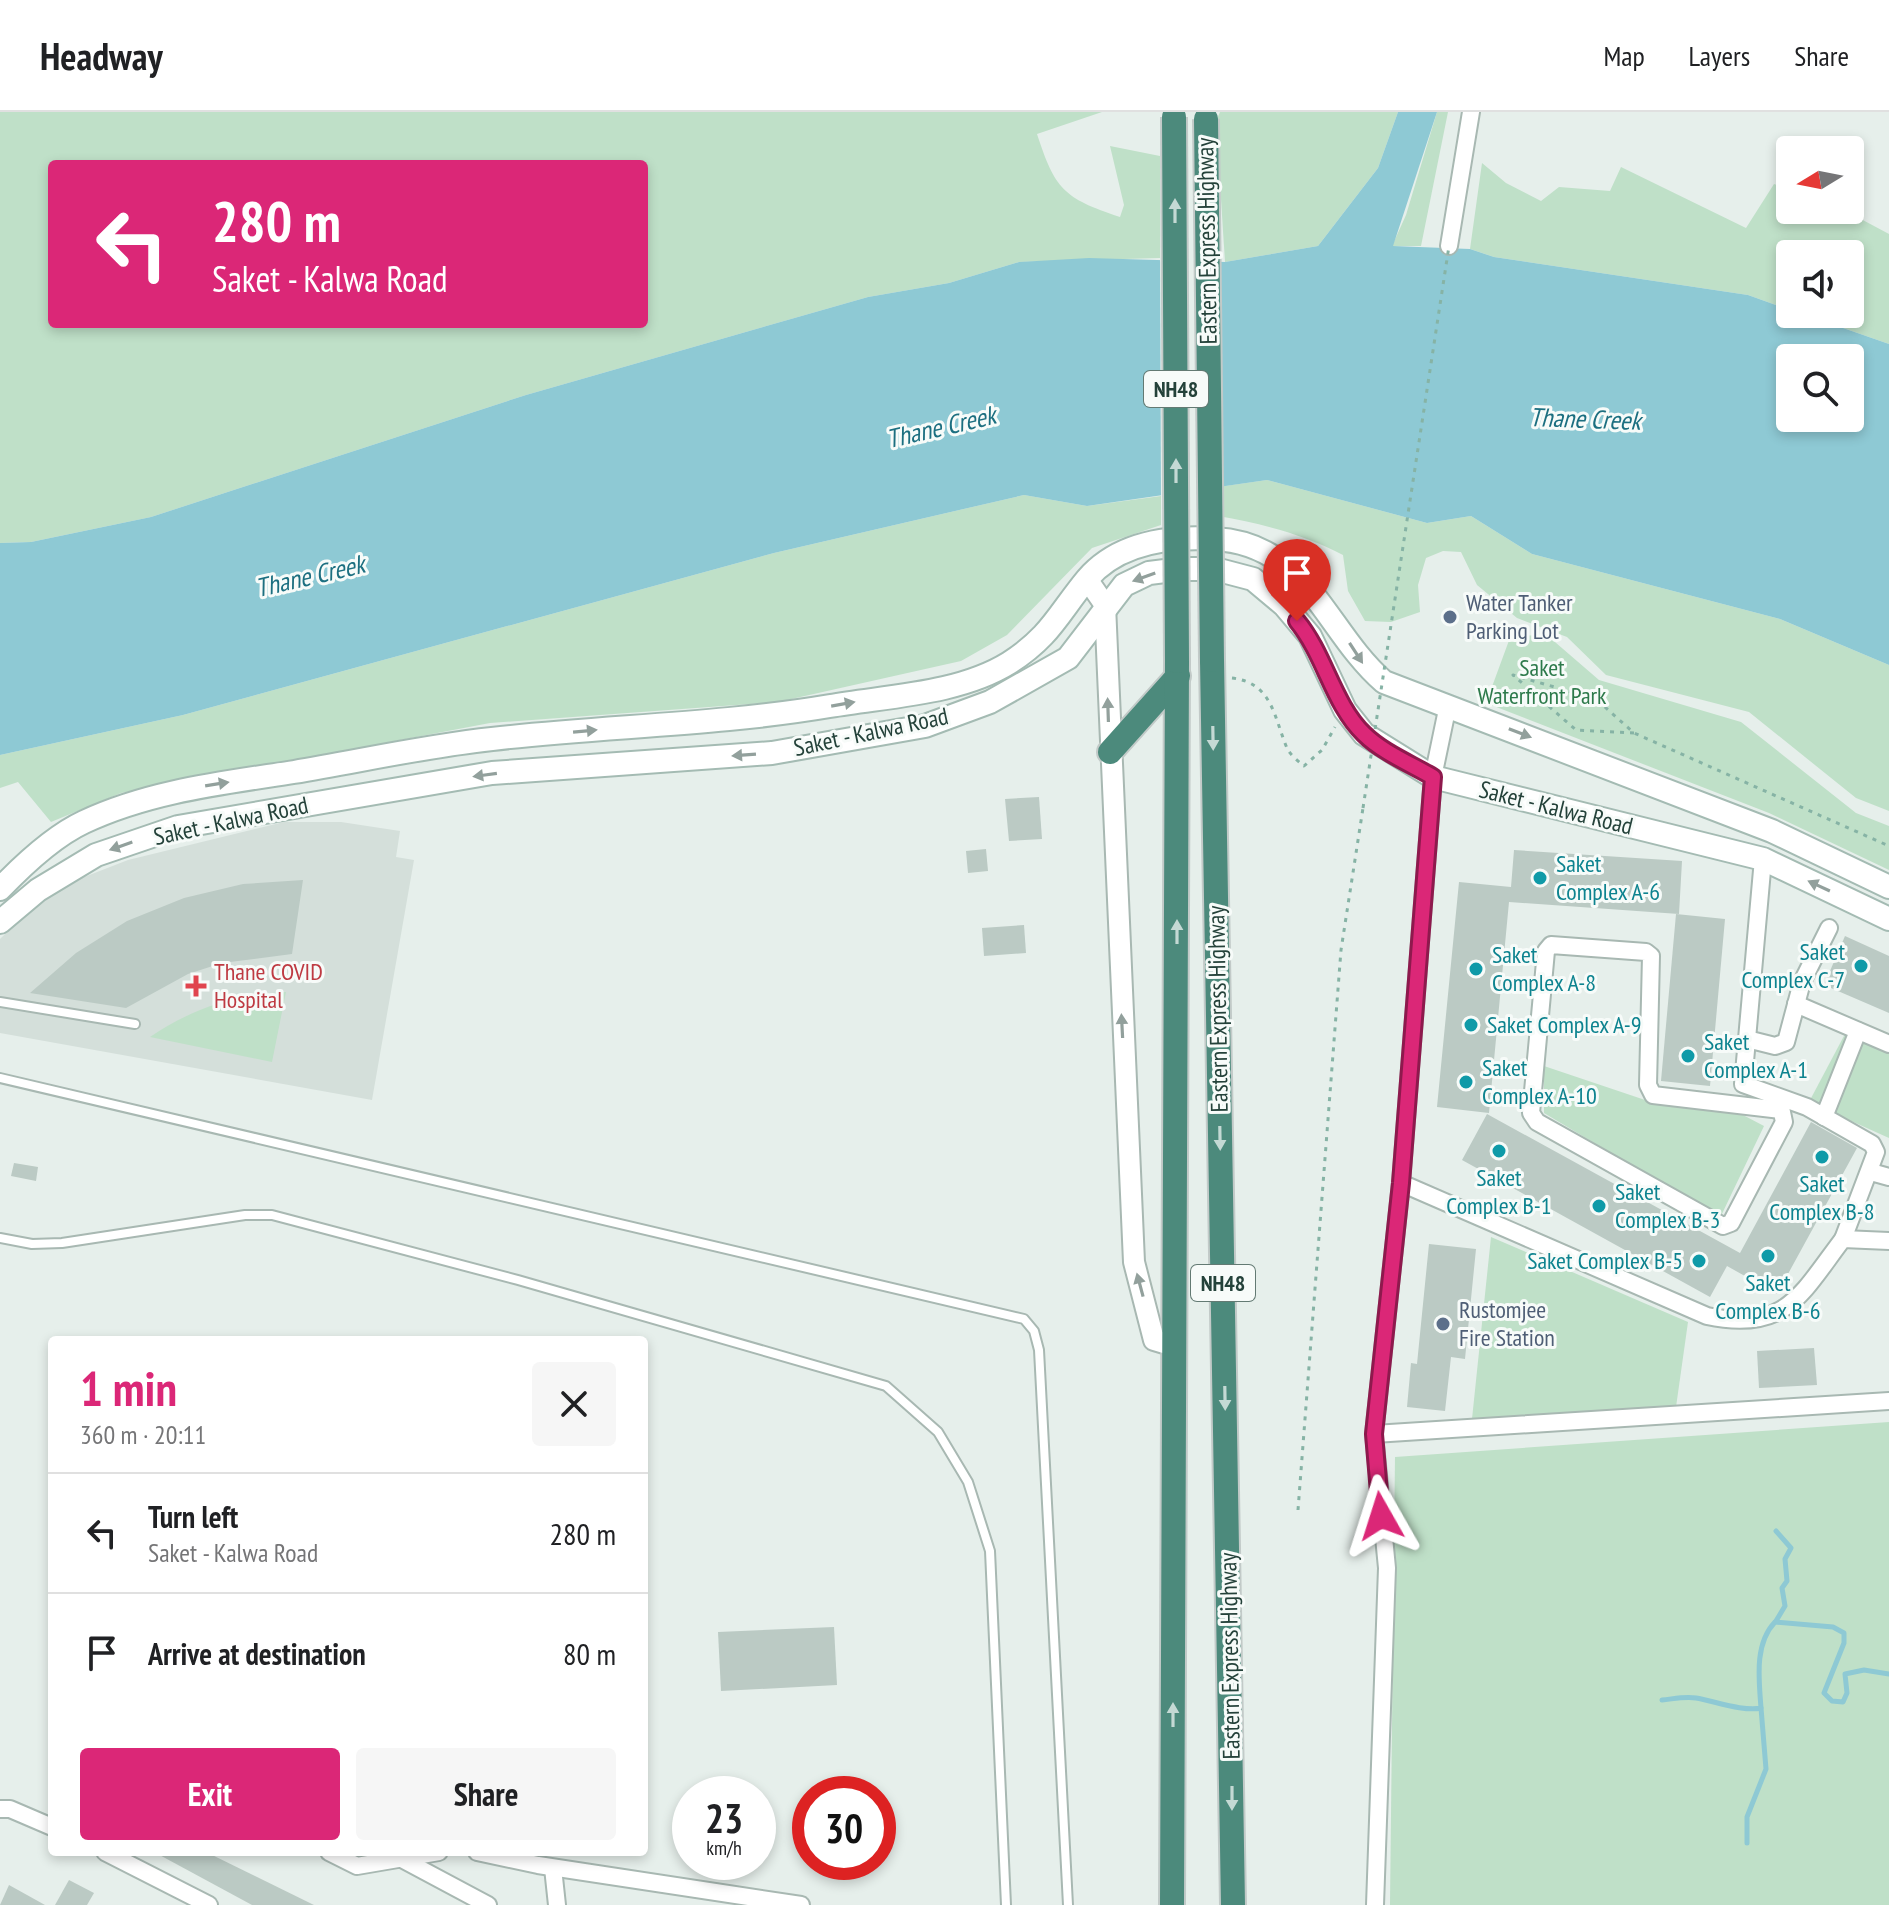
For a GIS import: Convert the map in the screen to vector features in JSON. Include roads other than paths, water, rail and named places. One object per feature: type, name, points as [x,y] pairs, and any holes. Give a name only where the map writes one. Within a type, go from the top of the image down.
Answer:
[{"type":"highway","name":"Eastern Express Highway","points":[[1172,1905],[1178,668],[1174,114]]},
{"type":"highway","name":"Eastern Express Highway","points":[[1206,115],[1233,1905]]},
{"type":"highway","points":[[1110,752],[1178,668]]},
{"type":"main road","name":"Saket - Kalwa Road","points":[[0,889],[20,868],[82,822],[170,792],[516,737],[773,716],[962,683],[1007,664],[1048,635],[1087,579],[1106,560],[1141,544],[1179,538],[1219,539],[1268,551],[1306,584],[1334,618],[1361,662],[1384,682],[1772,831],[1889,887]]},
{"type":"main road","name":"Saket - Kalwa Road","points":[[0,922],[38,890],[96,855],[178,827],[519,771],[787,751],[925,726],[990,702],[1068,658],[1105,605],[1124,585],[1149,573],[1215,569],[1253,579],[1284,605],[1310,636],[1345,710],[1364,734],[1433,777],[1763,859],[1889,919]]},
{"type":"main road","points":[[1007,664],[1019,686]]},
{"type":"main road","points":[[516,737],[519,771]]},
{"type":"main road","points":[[20,868],[38,890]]},
{"type":"street","points":[[1449,246],[1471,112]]},
{"type":"street","points":[[1087,579],[1105,605],[1134,1262],[1154,1340],[1174,1346]]},
{"type":"street","points":[[1375,1905],[1387,1568],[1374,1434],[1401,1183],[1433,777],[1448,705]]},
{"type":"street","points":[[1401,1183],[1707,1316],[1734,1322],[1768,1317],[1792,1306],[1843,1239],[1871,1172],[1876,1152],[1872,1144],[1824,1117],[1780,1104],[1743,1084],[1763,859]]},
{"type":"street","points":[[1747,1039],[1775,1046],[1786,1042],[1802,982],[1829,928]]},
{"type":"street","points":[[1551,945],[1646,952],[1651,956],[1648,1085],[1653,1095],[1780,1104],[1784,1122],[1731,1223],[1723,1226],[1537,1122],[1531,1113],[1546,951],[1551,945]]},
{"type":"street","points":[[1796,1004],[1889,1044]]},
{"type":"street","points":[[1824,1117],[1858,1031]]},
{"type":"street","points":[[1871,1172],[1889,1177]]},
{"type":"street","points":[[1843,1239],[1889,1241]]},
{"type":"street","points":[[1374,1434],[1889,1401]]},
{"type":"street","points":[[0,1809],[10,1809],[48,1825]]},
{"type":"street","points":[[113,1856],[209,1905]]},
{"type":"street","points":[[337,1856],[357,1866],[406,1856]]},
{"type":"street","points":[[496,1856],[553,1868],[801,1905]]},
{"type":"street","points":[[398,1857],[488,1905]]},
{"type":"street","points":[[553,1868],[557,1905]]},
{"type":"street","points":[[679,1905],[692,1889]]},
{"type":"lane","points":[[0,1002],[135,1024]]},
{"type":"lane","points":[[0,1078],[1024,1319],[1034,1331],[1039,1350],[1068,1905]]},
{"type":"lane","points":[[0,1238],[32,1244],[62,1243],[245,1215],[272,1215],[518,1280],[886,1386],[938,1432],[968,1482],[990,1551],[1006,1905]]},
{"type":"water","name":"Thane Creek","points":[[1398,112],[1437,112],[1393,246],[1470,249],[1494,257],[1748,295],[1776,305],[1776,328],[1843,328],[1889,344],[1889,665],[1780,619],[1532,554],[1471,516],[1427,523],[1267,480],[1087,506],[1024,495],[774,553],[183,715],[0,755],[0,543],[31,542],[151,517],[526,395],[868,297],[949,283],[1019,262],[1089,258],[1225,262],[1318,246],[1378,168]]},
{"type":"waterway","points":[[1776,1531],[1791,1548],[1785,1559],[1787,1581],[1782,1588],[1785,1606],[1776,1621]]},
{"type":"waterway","points":[[1662,1700],[1692,1697],[1738,1707],[1761,1708],[1761,1651],[1775,1622],[1833,1627],[1844,1633],[1844,1643],[1824,1693],[1832,1701],[1843,1702],[1847,1693],[1845,1674],[1864,1670],[1889,1674]]},
{"type":"waterway","points":[[1747,1843],[1747,1817],[1766,1769],[1761,1708]]},
{"type":"place","name":"Water Tanker Parking Lot","points":[[1450,617]]},
{"type":"place","name":"Saket Complex A-6","points":[[1540,878]]},
{"type":"place","name":"Saket Complex C-7","points":[[1861,966]]},
{"type":"place","name":"Saket Complex A-8","points":[[1476,969]]},
{"type":"place","name":"Thane COVID Hospital","points":[[196,986]]},
{"type":"place","name":"Saket Complex A-9","points":[[1471,1025]]},
{"type":"place","name":"Saket Complex A-1","points":[[1688,1056]]},
{"type":"place","name":"Saket Complex A-10","points":[[1466,1082]]},
{"type":"place","name":"Saket Complex B-1","points":[[1499,1151]]},
{"type":"place","name":"Saket Complex B-8","points":[[1822,1157]]},
{"type":"place","name":"Saket Complex B-3","points":[[1599,1206]]},
{"type":"place","name":"Saket Complex B-6","points":[[1768,1256]]},
{"type":"place","name":"Saket Complex B-5","points":[[1699,1261]]},
{"type":"place","name":"Rustomjee Fire Station","points":[[1443,1324]]},
{"type":"park label","name":"Saket Waterfront Park","points":[[1542,682]]}]
